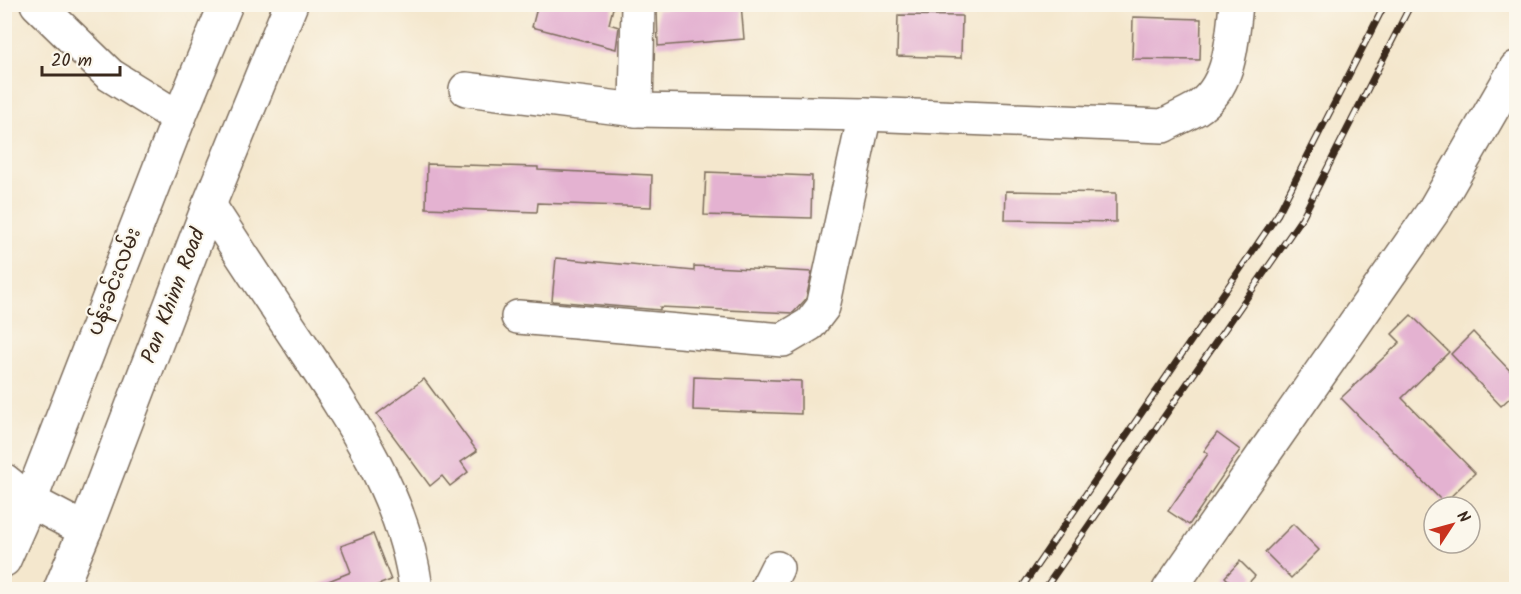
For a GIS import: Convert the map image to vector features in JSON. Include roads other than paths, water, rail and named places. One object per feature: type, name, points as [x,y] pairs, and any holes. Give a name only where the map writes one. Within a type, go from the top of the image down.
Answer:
[{"type":"street","points":[[37,4],[110,75],[179,118]]},
{"type":"street","name":"ပန်းခင်းလမ်း","points":[[4,560],[30,501],[179,118],[226,4]]},
{"type":"street","name":"Pan Khinn Road","points":[[60,590],[85,530],[208,205],[291,4]]},
{"type":"street","points":[[636,110],[638,4]]},
{"type":"street","points":[[466,89],[636,110],[865,114],[1163,126],[1198,108],[1218,88],[1230,57],[1236,4]]},
{"type":"street","points":[[1169,590],[1434,210],[1516,68]]},
{"type":"street","points":[[518,317],[783,340],[810,324],[823,307],[865,114]]},
{"type":"street","points":[[208,205],[352,421],[395,508],[414,573],[416,590]]},
{"type":"street","points":[[4,480],[30,501],[85,530]]},
{"type":"railway","points":[[1020,590],[1278,214],[1385,4]]},
{"type":"railway","points":[[1044,590],[1302,218],[1411,4]]}]
